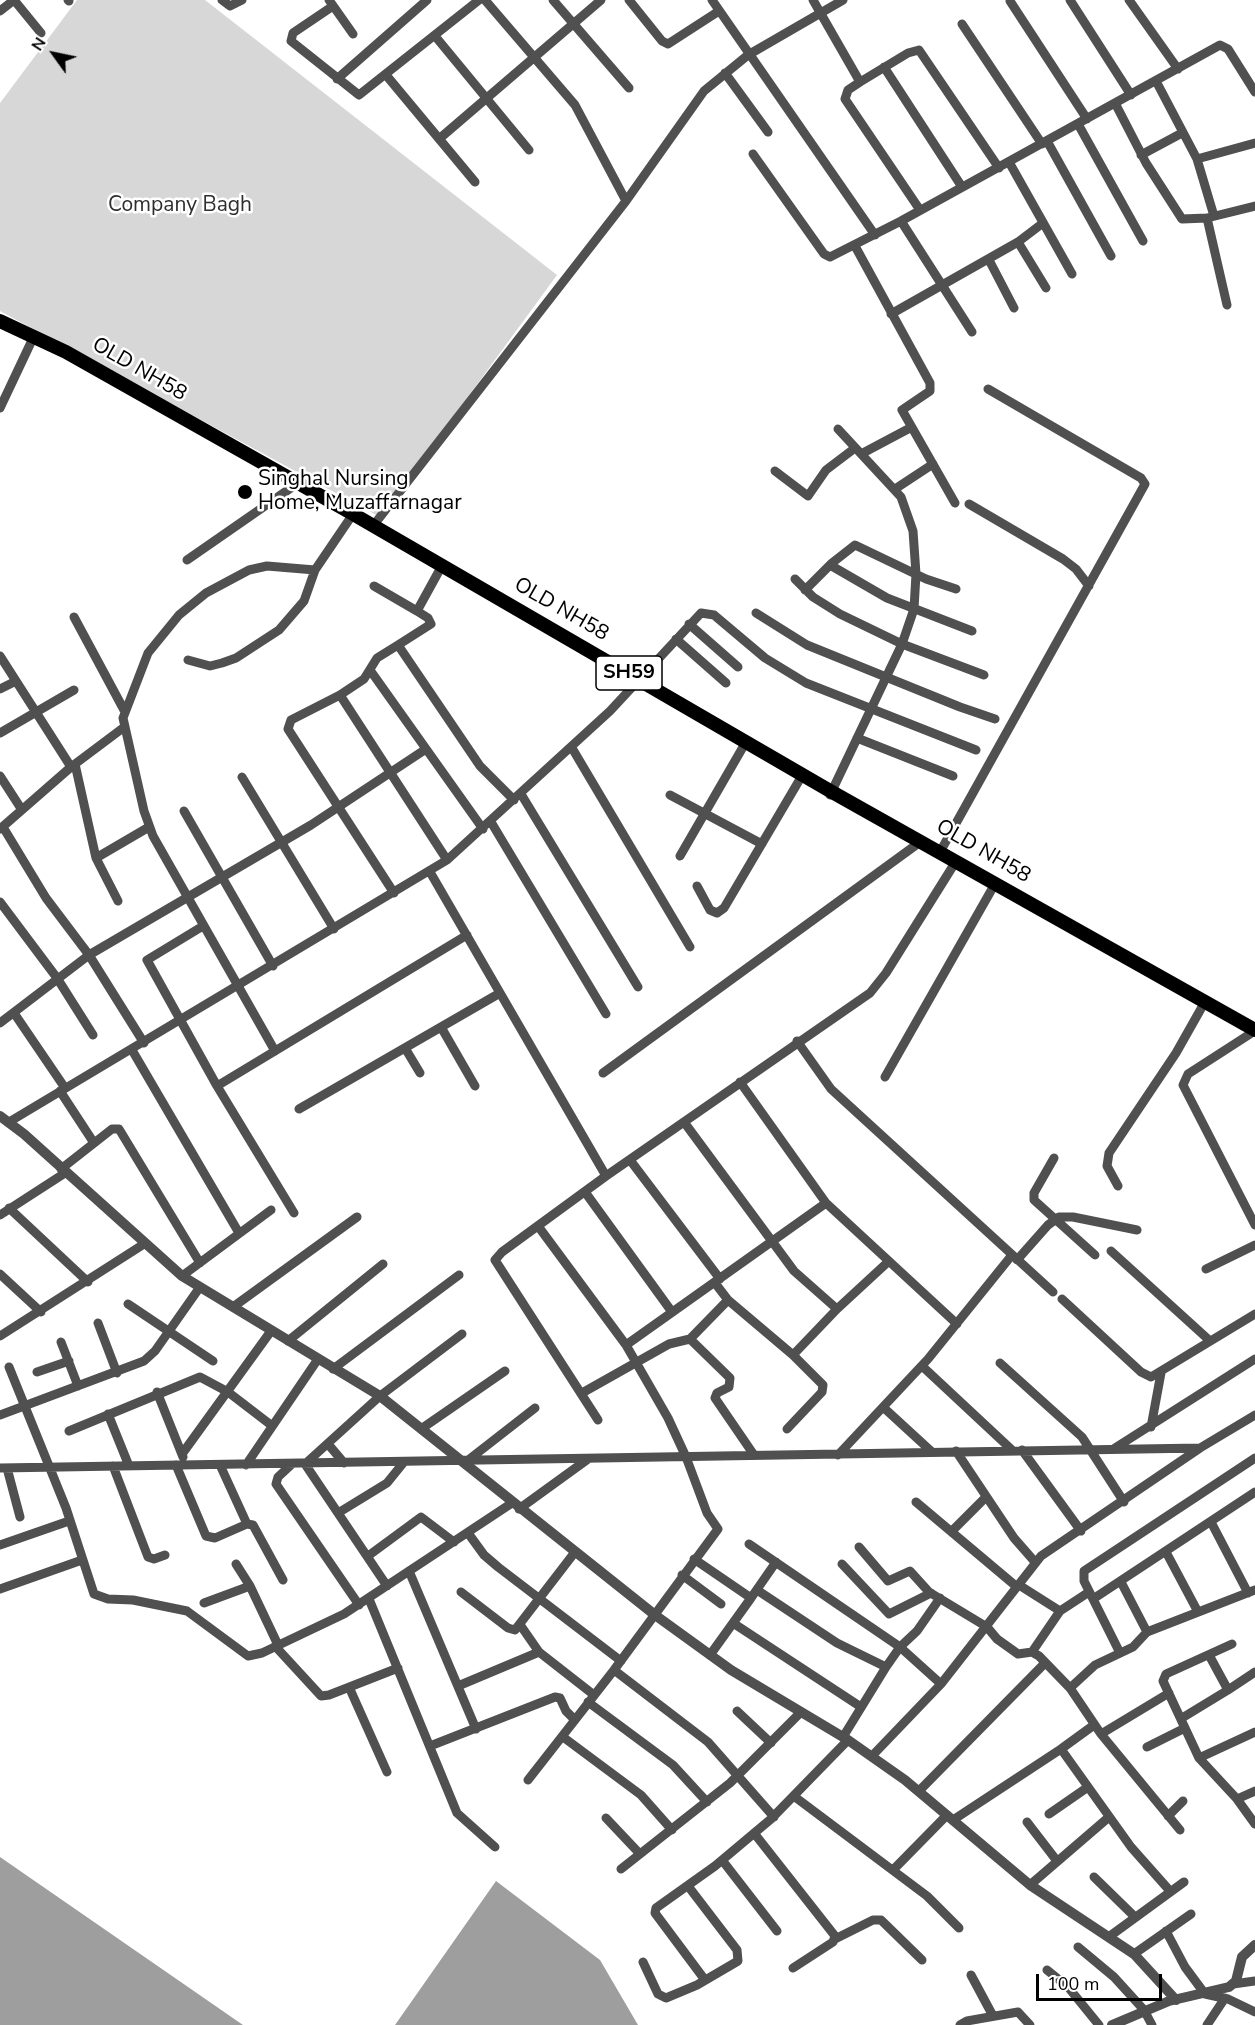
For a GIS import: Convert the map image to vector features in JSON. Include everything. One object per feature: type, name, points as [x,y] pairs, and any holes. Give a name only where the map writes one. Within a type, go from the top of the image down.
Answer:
[{"type":"main road","name":"OLD NH58","points":[[0,321],[351,517],[992,889],[1202,1007],[1253,1032]]},
{"type":"main road","name":"OLD NH58","points":[[0,328],[32,339]]},
{"type":"main road","name":"OLD NH58","points":[[351,517],[373,526],[435,566]]},
{"type":"main road","name":"OLD NH58","points":[[638,682],[743,747],[940,852],[1253,1032]]},
{"type":"street","points":[[1,7],[14,0],[41,33]]},
{"type":"street","points":[[222,0],[230,6],[242,0]]},
{"type":"street","points":[[337,79],[427,0]]},
{"type":"street","points":[[353,34],[331,3],[293,33],[291,41],[359,95],[479,0]]},
{"type":"street","points":[[485,0],[581,114],[626,201]]},
{"type":"street","points":[[553,0],[629,88]]},
{"type":"street","points":[[439,139],[601,0]]},
{"type":"street","points":[[628,0],[662,41],[668,44],[719,11]]},
{"type":"street","points":[[712,0],[748,56],[875,235]]},
{"type":"street","points":[[813,0],[860,81]]},
{"type":"street","points":[[373,526],[626,201],[704,91],[748,56],[819,12],[843,0]]},
{"type":"street","points":[[1070,0],[1131,95]]},
{"type":"street","points":[[1129,0],[1178,69]]},
{"type":"street","points":[[1010,1],[1087,119]]},
{"type":"street","points":[[962,24],[1044,143],[1112,256]]},
{"type":"street","points":[[435,36],[529,150]]},
{"type":"street","points":[[753,154],[827,257],[834,257],[1225,45],[1255,92]]},
{"type":"street","points":[[920,210],[845,99],[848,90],[860,81],[908,53],[919,50],[999,168]]},
{"type":"street","points":[[884,67],[962,188]]},
{"type":"street","points":[[725,73],[768,132]]},
{"type":"street","points":[[386,75],[475,182]]},
{"type":"street","points":[[1156,81],[1197,159],[1211,217],[1227,305]]},
{"type":"street","points":[[1115,103],[1178,216],[1186,220],[1211,217],[1255,206]]},
{"type":"street","points":[[1078,124],[1143,241]]},
{"type":"street","points":[[1142,155],[1182,133]]},
{"type":"street","points":[[1197,159],[1255,143]]},
{"type":"street","points":[[1009,162],[1072,274]]},
{"type":"street","points":[[902,221],[972,332]]},
{"type":"street","points":[[891,314],[989,260],[1043,223]]},
{"type":"street","points":[[1018,242],[1047,288]]},
{"type":"street","points":[[855,246],[932,387],[930,391],[903,407],[910,428],[955,503]]},
{"type":"street","points":[[989,260],[1014,308]]},
{"type":"street","points":[[0,408],[32,339]]},
{"type":"street","points":[[940,852],[1144,489],[1144,480],[988,389]]},
{"type":"street","points":[[775,471],[808,496],[826,470],[858,451],[910,428]]},
{"type":"street","points":[[831,795],[902,644],[914,609],[916,574],[913,531],[895,489],[838,429]]},
{"type":"street","points":[[895,489],[933,464]]},
{"type":"street","points":[[187,560],[295,486]]},
{"type":"street","points":[[969,504],[1063,560],[1076,569],[1089,586]]},
{"type":"street","points":[[188,660],[210,666],[222,663],[236,658],[279,630],[304,601],[315,570],[351,517]]},
{"type":"street","points":[[805,590],[830,565],[855,545],[916,574],[956,589]]},
{"type":"street","points":[[830,565],[868,588],[914,609],[972,631]]},
{"type":"street","points":[[275,1051],[237,988],[149,827],[123,728],[124,710],[148,653],[160,634],[178,615],[206,593],[229,579],[267,566],[315,570]]},
{"type":"street","points":[[417,611],[435,566]]},
{"type":"street","points":[[795,579],[805,590],[840,614],[902,644],[984,675]]},
{"type":"street","points":[[374,586],[428,618],[430,624],[377,658],[364,679],[340,695],[291,720],[287,725],[394,893]]},
{"type":"street","points":[[976,750],[806,683],[783,670],[709,613],[701,613],[638,682],[572,748],[447,860],[144,1043],[62,1090],[3,1120],[182,1276],[380,1396],[655,1615],[710,1655],[846,1739],[920,1791],[1030,1885],[1134,1954],[1176,2000]]},
{"type":"street","points":[[756,613],[807,645],[995,719]]},
{"type":"street","points":[[74,617],[124,710]]},
{"type":"street","points":[[689,624],[738,667]]},
{"type":"street","points":[[676,639],[726,683]]},
{"type":"street","points":[[398,645],[480,766],[517,797],[638,987]]},
{"type":"street","points":[[0,656],[73,766],[96,858],[118,901]]},
{"type":"street","points":[[370,670],[483,829]]},
{"type":"street","points":[[0,689],[16,681]]},
{"type":"street","points":[[0,733],[74,690]]},
{"type":"street","points":[[340,695],[447,860]]},
{"type":"street","points":[[123,728],[73,766],[2,828],[55,911],[89,955],[144,1043]]},
{"type":"street","points":[[858,738],[953,776]]},
{"type":"street","points":[[680,856],[743,747]]},
{"type":"street","points":[[572,748],[690,947]]},
{"type":"street","points":[[0,1023],[89,955],[338,808],[426,749]]},
{"type":"street","points":[[0,776],[22,810]]},
{"type":"street","points":[[242,777],[333,930]]},
{"type":"street","points":[[697,886],[710,910],[717,913],[724,908],[800,779]]},
{"type":"street","points":[[670,795],[762,844]]},
{"type":"street","points":[[184,811],[273,966]]},
{"type":"street","points":[[491,822],[606,1014]]},
{"type":"street","points":[[96,858],[149,827]]},
{"type":"street","points":[[603,1073],[916,845]]},
{"type":"street","points":[[598,1420],[495,1263],[502,1252],[879,984],[953,866]]},
{"type":"street","points":[[430,872],[606,1176]]},
{"type":"street","points":[[885,1077],[992,889]]},
{"type":"street","points":[[0,902],[57,978],[93,1035]]},
{"type":"street","points":[[203,926],[147,960],[217,1086],[294,1213]]},
{"type":"street","points":[[217,1086],[466,936]]},
{"type":"street","points":[[299,1110],[500,993]]},
{"type":"street","points":[[1118,1186],[1107,1166],[1109,1153],[1176,1053],[1202,1007]]},
{"type":"street","points":[[14,1013],[94,1143]]},
{"type":"street","points":[[441,1027],[475,1086]]},
{"type":"street","points":[[1253,1032],[1188,1074],[1183,1084],[1255,1225]]},
{"type":"street","points":[[797,1041],[831,1089],[1053,1292]]},
{"type":"street","points":[[405,1048],[420,1073]]},
{"type":"street","points":[[132,1050],[239,1233]]},
{"type":"street","points":[[740,1082],[826,1203],[957,1324]]},
{"type":"street","points":[[684,1122],[770,1242],[794,1271],[837,1309]]},
{"type":"street","points":[[0,1215],[63,1171],[112,1129],[121,1131],[200,1263]]},
{"type":"street","points":[[1054,1158],[1033,1196],[1095,1255]]},
{"type":"street","points":[[630,1160],[717,1281],[728,1300],[822,1382],[823,1388],[787,1429]]},
{"type":"street","points":[[585,1192],[672,1312]]},
{"type":"street","points":[[626,1345],[826,1203]]},
{"type":"street","points":[[9,1208],[88,1282]]},
{"type":"street","points":[[182,1276],[272,1210]]},
{"type":"street","points":[[233,1307],[357,1217]]},
{"type":"street","points":[[838,1455],[922,1366],[1014,1258],[1055,1219],[1073,1217],[1137,1230]]},
{"type":"street","points":[[528,1780],[621,1661],[718,1529],[707,1513],[686,1456],[626,1345],[538,1226]]},
{"type":"street","points":[[0,1336],[88,1282],[144,1244]]},
{"type":"street","points":[[1206,1269],[1255,1245]]},
{"type":"street","points":[[1111,1251],[1209,1340]]},
{"type":"street","points":[[793,1355],[837,1309],[889,1261]]},
{"type":"street","points":[[288,1341],[383,1264]]},
{"type":"street","points":[[333,1369],[459,1275]]},
{"type":"street","points":[[2,1278],[41,1312]]},
{"type":"street","points":[[0,1415],[144,1361],[200,1287]]},
{"type":"street","points":[[1062,1299],[1141,1372],[1151,1377],[1255,1314]]},
{"type":"street","points":[[582,1393],[669,1344],[690,1339],[728,1300]]},
{"type":"street","points":[[128,1305],[213,1361]]},
{"type":"street","points":[[98,1323],[117,1373]]},
{"type":"street","points":[[182,1455],[271,1331]]},
{"type":"street","points":[[305,1464],[380,1396],[462,1334]]},
{"type":"street","points":[[690,1339],[730,1378],[730,1385],[717,1393],[716,1398],[754,1455]]},
{"type":"street","points":[[62,1342],[78,1386]]},
{"type":"street","points":[[246,1465],[318,1359]]},
{"type":"street","points":[[1115,1448],[1255,1359]]},
{"type":"street","points":[[37,1372],[69,1361]]},
{"type":"street","points":[[1000,1363],[1092,1449],[1124,1502]]},
{"type":"street","points":[[9,1366],[51,1469],[96,1596],[187,1611],[248,1656],[276,1646],[359,1605],[468,1533],[516,1506],[589,1458]]},
{"type":"street","points":[[922,1366],[1017,1450],[1081,1531]]},
{"type":"street","points":[[421,1429],[505,1371]]},
{"type":"street","points":[[1151,1427],[1161,1372]]},
{"type":"street","points":[[69,1431],[158,1392],[200,1377],[228,1392],[272,1425]]},
{"type":"street","points":[[158,1392],[182,1455],[181,1465],[202,1529],[209,1538],[221,1536],[247,1524]]},
{"type":"street","points":[[883,1407],[932,1452]]},
{"type":"street","points":[[464,1461],[536,1408]]},
{"type":"street","points":[[108,1414],[129,1466]]},
{"type":"street","points":[[872,1756],[941,1684],[1035,1562],[1200,1448],[1255,1415]]},
{"type":"street","points":[[328,1444],[344,1463]]},
{"type":"street","points":[[20,1517],[3,1468],[51,1469],[113,1466],[1200,1448]]},
{"type":"street","points":[[956,1451],[1029,1558],[1035,1562]]},
{"type":"street","points":[[1120,1653],[1083,1578],[1087,1568],[1255,1458]]},
{"type":"street","points":[[338,1513],[387,1483],[404,1462]]},
{"type":"street","points":[[292,1464],[278,1477],[276,1484],[359,1605]]},
{"type":"street","points":[[305,1464],[387,1586]]},
{"type":"street","points":[[219,1465],[247,1524],[256,1529],[283,1580]]},
{"type":"street","points":[[113,1466],[148,1557],[154,1559],[165,1555]]},
{"type":"street","points":[[1032,1652],[1060,1611],[1121,1582],[1255,1492]]},
{"type":"street","points":[[952,1531],[986,1497]]},
{"type":"street","points":[[916,1502],[1018,1586],[1060,1611]]},
{"type":"street","points":[[368,1556],[421,1517],[454,1542]]},
{"type":"street","points":[[0,1545],[69,1521]]},
{"type":"street","points":[[1070,1688],[1095,1665],[1133,1647],[1147,1632],[1252,1591],[1211,1522]]},
{"type":"street","points":[[468,1533],[484,1555],[621,1661]]},
{"type":"street","points":[[749,1544],[900,1647],[941,1684]]},
{"type":"street","points":[[859,1547],[888,1581],[910,1571],[935,1595],[987,1627],[997,1639],[1018,1653],[1032,1652],[1045,1663],[1070,1688],[1094,1725],[1180,1830]]},
{"type":"street","points":[[461,1592],[508,1628],[515,1630],[521,1626],[575,1552]]},
{"type":"street","points":[[1166,1552],[1198,1612]]},
{"type":"street","points":[[694,1559],[837,1643],[886,1667]]},
{"type":"street","points":[[0,1590],[82,1560]]},
{"type":"street","points":[[710,1655],[776,1562]]},
{"type":"street","points":[[236,1564],[250,1586],[276,1646],[321,1696],[398,1668]]},
{"type":"street","points":[[842,1564],[889,1614],[935,1595]]},
{"type":"street","points":[[410,1571],[476,1729]]},
{"type":"street","points":[[682,1575],[721,1604]]},
{"type":"street","points":[[1121,1582],[1147,1632]]},
{"type":"street","points":[[204,1603],[250,1586]]},
{"type":"street","points":[[705,1980],[655,1913],[656,1908],[722,1860],[795,1797],[846,1739],[861,1707],[900,1647],[917,1630],[935,1595]]},
{"type":"street","points":[[369,1599],[457,1814],[495,1846]]},
{"type":"street","points":[[733,1623],[861,1707]]},
{"type":"street","points":[[521,1626],[540,1652],[591,1699],[673,1766],[707,1802]]},
{"type":"street","points":[[1232,1644],[1164,1676],[1163,1681],[1199,1758],[1237,1798],[1255,1824]]},
{"type":"street","points":[[458,1686],[540,1652]]},
{"type":"street","points":[[1209,1655],[1228,1690]]},
{"type":"street","points":[[920,1791],[1045,1663]]},
{"type":"street","points":[[614,1670],[697,1732],[739,1774],[774,1817]]},
{"type":"street","points":[[1182,1718],[1255,1672]]},
{"type":"street","points":[[349,1687],[387,1772]]},
{"type":"street","points":[[1101,1734],[1169,1693]]},
{"type":"street","points":[[430,1746],[555,1696],[560,1698],[566,1711],[575,1720]]},
{"type":"street","points":[[737,1711],[771,1743]]},
{"type":"street","points":[[621,1869],[707,1802],[739,1774],[801,1712]]},
{"type":"street","points":[[893,1870],[950,1818],[1061,1749],[1094,1725]]},
{"type":"street","points":[[1147,1747],[1185,1728]]},
{"type":"street","points":[[1199,1758],[1255,1732]]},
{"type":"street","points":[[563,1737],[641,1795],[672,1830]]},
{"type":"street","points":[[1061,1749],[1108,1817],[1170,1892]]},
{"type":"street","points":[[1049,1814],[1088,1786]]},
{"type":"street","points":[[1237,1798],[1255,1791]]},
{"type":"street","points":[[795,1797],[927,1896],[959,1928]]},
{"type":"street","points":[[1168,1816],[1183,1801]]},
{"type":"street","points":[[1030,1885],[1108,1817]]},
{"type":"street","points":[[606,1818],[640,1854]]},
{"type":"street","points":[[1027,1822],[1058,1861]]},
{"type":"street","points":[[754,1833],[821,1917],[835,1940]]},
{"type":"street","points":[[722,1860],[777,1931]]},
{"type":"street","points":[[1094,1878],[1135,1917]]},
{"type":"street","points":[[1110,1936],[1184,1882]]},
{"type":"street","points":[[643,1962],[658,1994],[663,1998],[680,1993],[736,1964],[739,1954],[688,1886]]},
{"type":"street","points":[[1134,1954],[1191,1914]]},
{"type":"street","points":[[793,1968],[835,1940],[869,1922],[881,1920],[922,1960]]},
{"type":"street","points":[[1166,1931],[1185,1967],[1205,1994],[1225,1998],[1255,2012]]},
{"type":"street","points":[[1233,1984],[1242,1957],[1255,1945]]},
{"type":"street","points":[[1078,1947],[1109,1972],[1144,2010],[1152,2025]]},
{"type":"street","points":[[1047,1970],[1068,1987],[1099,2025]]},
{"type":"street","points":[[971,1975],[993,2016]]},
{"type":"street","points":[[1112,2025],[1144,2010],[1176,2000],[1205,1994],[1233,1984],[1255,1981]]},
{"type":"street","points":[[1207,2025],[1225,1998]]},
{"type":"street","points":[[960,2025],[1018,2012],[1030,2025]]},
{"type":"green space","name":"Company Bagh","points":[[77,0],[205,0],[557,275],[380,517],[0,311],[0,103]]},
{"type":"shaded area","points":[[0,1857],[243,2025],[0,2025]]},
{"type":"shaded area","points":[[496,1881],[600,1960],[638,2025],[395,2025]]},
{"type":"place","name":"Singhal Nursing Home, Muzaffarnagar","points":[[245,492]]}]
